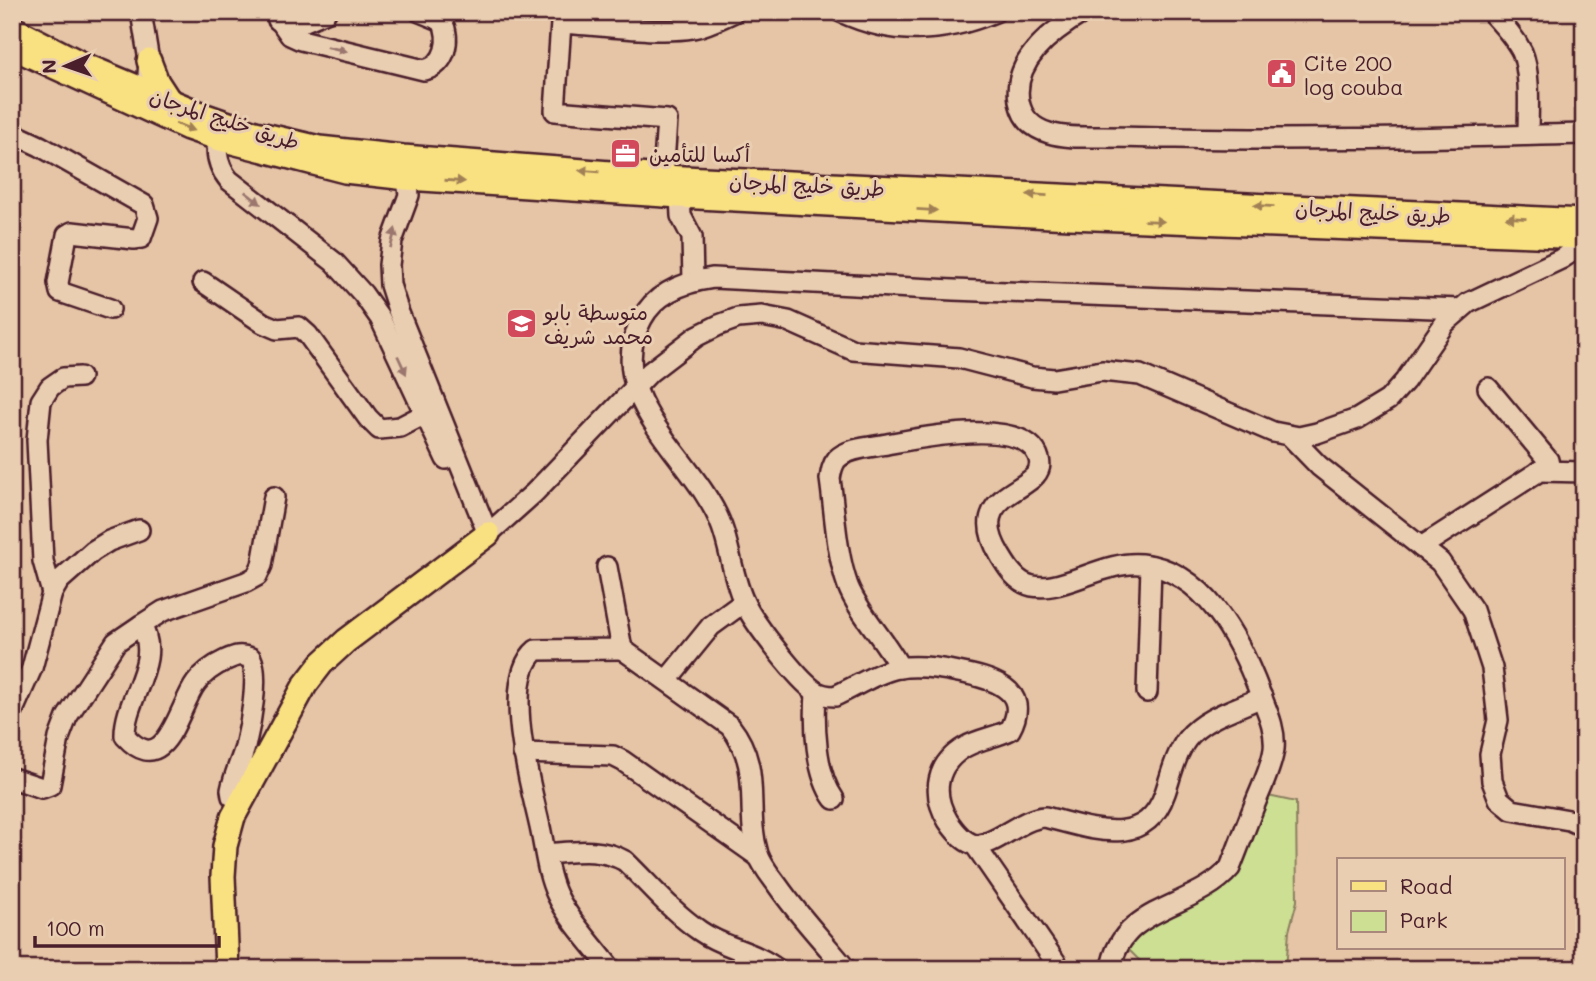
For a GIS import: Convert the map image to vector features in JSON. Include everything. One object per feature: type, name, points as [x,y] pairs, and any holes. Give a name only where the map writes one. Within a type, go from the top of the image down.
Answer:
[{"type":"main road","name":"طريق خليج المرجان","points":[[12,28],[139,95],[170,102],[220,130]]},
{"type":"main road","name":"طريق خليج المرجان","points":[[12,47],[139,95],[220,130],[345,171],[405,167],[663,177],[1584,221]]},
{"type":"main road","points":[[139,95],[140,74],[149,61]]},
{"type":"main road","points":[[149,61],[157,82],[170,102]]},
{"type":"main road","name":"طريق خليج المرجان","points":[[405,167],[680,196],[1070,217],[1584,237]]},
{"type":"main road","points":[[227,969],[223,876],[225,846],[233,817],[305,685],[322,663],[346,641],[488,534]]},
{"type":"street","points":[[141,12],[149,61]]},
{"type":"street","points":[[276,16],[298,24],[326,12]]},
{"type":"street","points":[[276,16],[290,35],[301,40],[424,70],[434,68],[441,61],[446,29],[443,17],[420,12]]},
{"type":"street","points":[[663,177],[667,120],[555,111],[561,23],[669,30],[709,24],[734,12]]},
{"type":"street","points":[[841,12],[877,27],[918,30],[977,20],[995,12]]},
{"type":"street","points":[[1084,12],[1049,36],[1036,49],[1019,80],[1020,109],[1027,121],[1052,134],[1217,139],[1584,134]]},
{"type":"street","points":[[1491,12],[1509,32],[1523,54],[1528,135]]},
{"type":"street","points":[[220,130],[217,158],[229,180],[334,262],[380,318],[451,468],[469,486]]},
{"type":"street","points":[[12,133],[144,205],[148,218],[141,238],[72,232],[67,235],[58,283],[60,292],[110,309]]},
{"type":"street","points":[[405,167],[409,195],[395,229],[390,253],[390,285],[488,534],[534,493],[636,385],[666,358],[697,336],[726,322],[762,316],[803,325],[837,344],[861,352],[959,358],[1043,379],[1102,371],[1140,375],[1273,432],[1290,436],[1317,433],[1357,419],[1378,408],[1397,391],[1446,323],[1460,309],[1477,298],[1561,259],[1584,244]]},
{"type":"street","points":[[680,196],[681,216],[692,237],[693,281]]},
{"type":"street","points":[[1059,967],[975,845],[962,838],[950,823],[937,796],[944,766],[955,754],[967,746],[1010,730],[1016,720],[1014,698],[1004,686],[991,679],[945,669],[900,668],[835,696],[826,696],[807,685],[752,618],[744,602],[722,525],[646,411],[636,385],[632,349],[635,331],[643,316],[657,300],[674,288],[713,278],[1460,309]]},
{"type":"street","points":[[203,282],[263,323],[277,329],[299,327],[308,335],[328,366],[379,429],[400,427],[425,414]]},
{"type":"street","points":[[363,294],[390,285]]},
{"type":"street","points":[[52,593],[43,561],[37,440],[41,401],[50,387],[63,378],[80,377]]},
{"type":"street","points":[[1421,547],[1549,465],[1548,460],[1488,388]]},
{"type":"street","points":[[900,668],[859,607],[843,569],[830,479],[832,467],[838,458],[850,452],[927,436],[958,433],[1014,437],[1032,446],[1039,457],[1041,468],[1036,477],[996,505],[990,516],[989,527],[994,545],[1007,568],[1023,582],[1042,588],[1059,585],[1116,564],[1151,566],[1182,579],[1202,594],[1229,627],[1248,662],[1271,721],[1274,750],[1230,868],[1221,879],[1207,888],[1143,918],[1128,930],[1119,945],[1111,969]]},
{"type":"street","points":[[1290,436],[1319,467],[1440,562],[1473,610],[1492,668],[1497,720],[1490,754],[1492,780],[1499,799],[1512,810],[1569,820],[1584,827]]},
{"type":"street","points":[[1539,471],[1584,472]]},
{"type":"street","points":[[12,778],[42,788],[50,785],[59,738],[67,717],[116,642],[163,611],[257,576],[262,565],[274,497]]},
{"type":"street","points":[[12,712],[32,668],[52,593],[59,582],[93,551],[109,541],[139,530]]},
{"type":"street","points":[[1147,692],[1151,566]]},
{"type":"street","points":[[607,567],[622,649]]},
{"type":"street","points":[[667,680],[711,626],[744,602]]},
{"type":"street","points":[[141,625],[150,648],[125,721],[125,736],[135,747],[148,750],[162,745],[194,685],[210,668],[236,655],[251,658],[255,666],[252,705],[245,746],[230,790],[232,796],[241,802]]},
{"type":"street","points":[[611,969],[557,895],[546,854],[523,753],[520,726],[520,695],[528,657],[536,650],[622,649],[730,726],[740,738],[749,757],[754,834],[759,857]]},
{"type":"street","points":[[816,692],[815,718],[822,777],[825,788],[834,799]]},
{"type":"street","points":[[975,845],[990,841],[1034,818],[1045,817],[1117,832],[1131,830],[1145,823],[1161,805],[1179,753],[1188,738],[1202,726],[1262,697]]},
{"type":"street","points":[[523,753],[613,756],[623,761],[759,857],[798,914],[846,969]]},
{"type":"street","points":[[546,854],[599,850],[613,854],[625,861],[700,931],[716,941],[767,961],[777,969]]},
{"type":"green space","points":[[1268,796],[1296,802],[1297,901],[1289,931],[1286,969],[1148,969],[1126,947],[1158,918],[1203,899],[1224,887],[1235,876]]},
{"type":"place","name":"Cite 200 log couba","points":[[1281,74]]},
{"type":"place","name":"أكسا للتأمين","points":[[626,153]]},
{"type":"place","name":"متوسطة بابو محمد شريف","points":[[521,323]]}]
